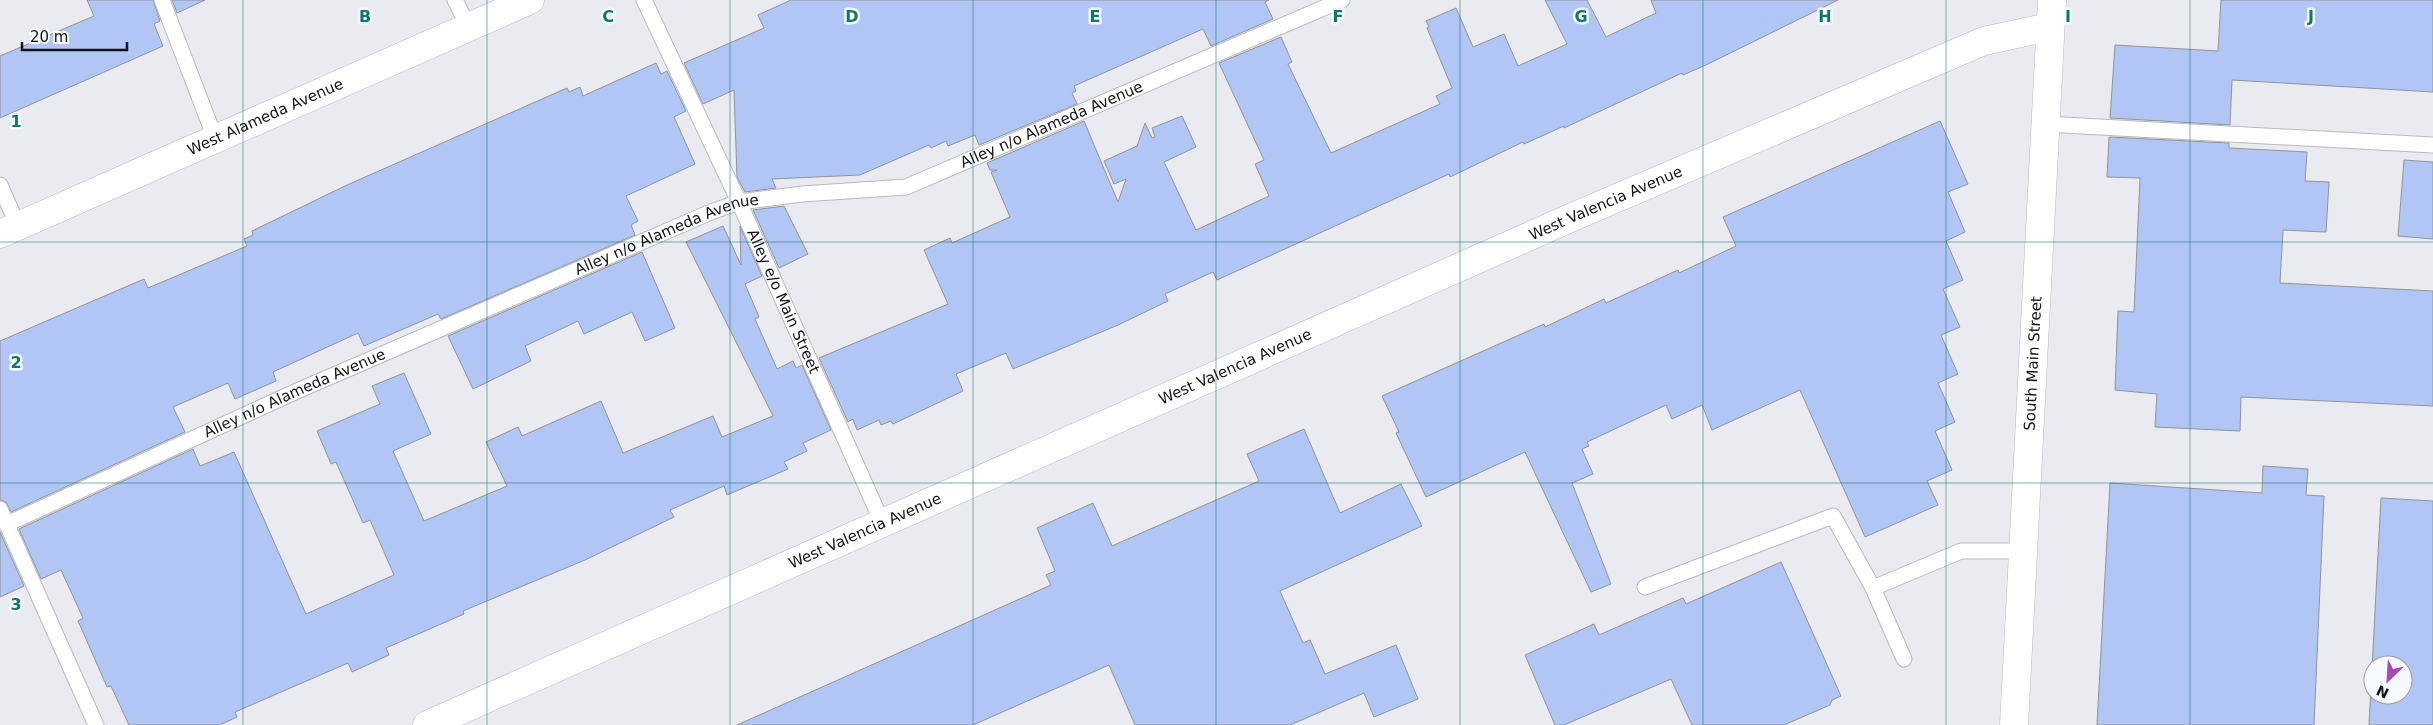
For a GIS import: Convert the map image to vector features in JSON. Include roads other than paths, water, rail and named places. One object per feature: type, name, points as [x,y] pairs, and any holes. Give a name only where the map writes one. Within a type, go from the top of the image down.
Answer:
[{"type":"street","name":"West Alameda Avenue","points":[[9,230],[530,0]]},
{"type":"street","name":"South Main Street","points":[[2014,725],[2049,28],[2052,0]]},
{"type":"street","name":"West Valencia Avenue","points":[[427,725],[1575,216],[1984,41],[2049,28]]},
{"type":"lane","points":[[162,0],[216,138]]},
{"type":"lane","points":[[456,0],[469,28]]},
{"type":"lane","name":"Alley e/o Main Street","points":[[644,0],[739,202],[882,522]]},
{"type":"lane","name":"Alley n/o Alameda Avenue","points":[[7,524],[297,391],[711,212],[739,202],[802,194],[906,187],[1342,0]]},
{"type":"lane","points":[[2044,124],[2433,145]]},
{"type":"lane","points":[[0,186],[9,230]]},
{"type":"lane","points":[[0,509],[96,725]]},
{"type":"lane","points":[[1645,587],[1833,516],[1873,588],[1904,659]]},
{"type":"lane","points":[[1873,588],[1961,551],[2024,551]]}]
